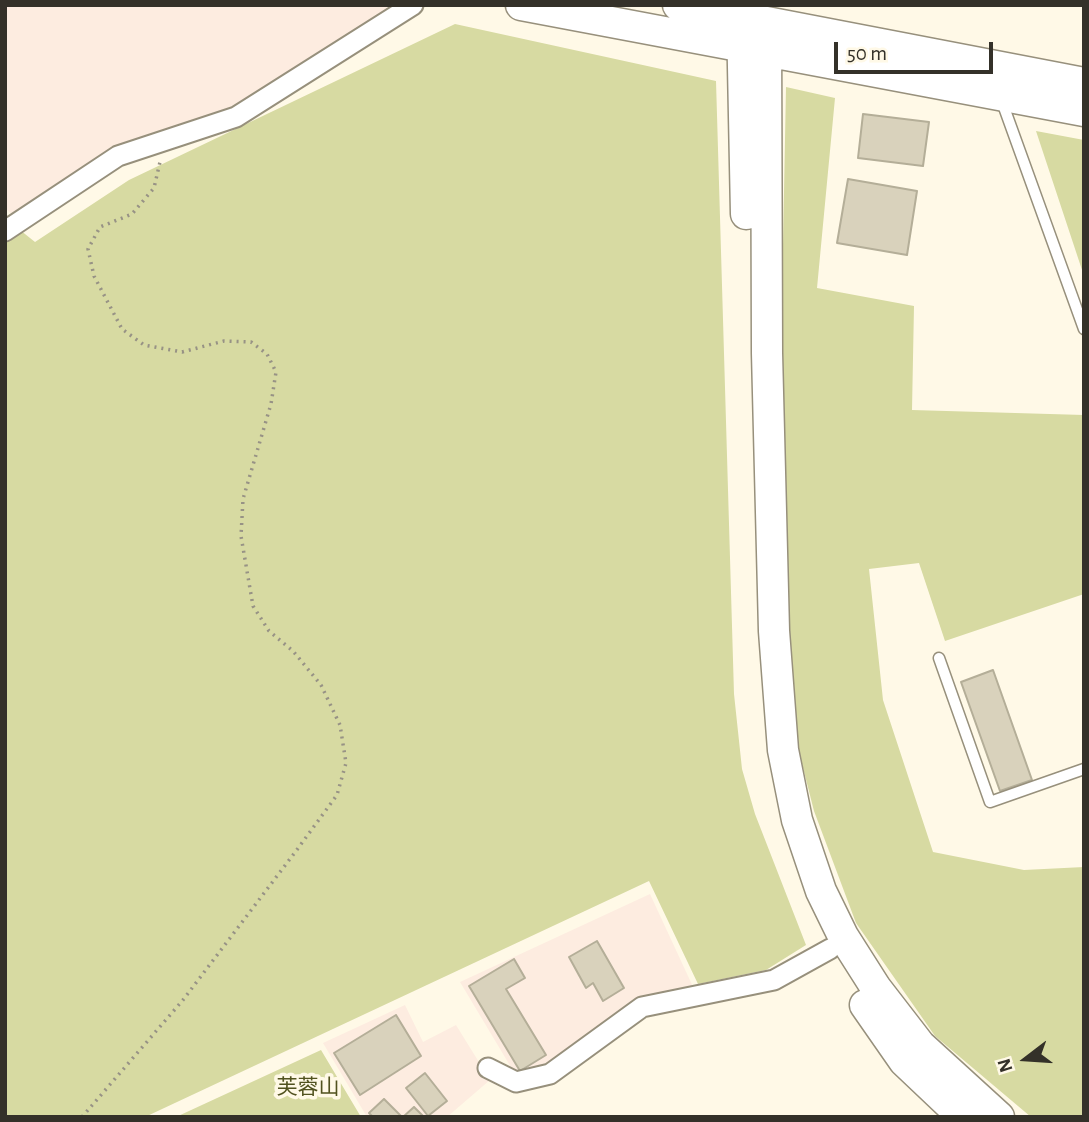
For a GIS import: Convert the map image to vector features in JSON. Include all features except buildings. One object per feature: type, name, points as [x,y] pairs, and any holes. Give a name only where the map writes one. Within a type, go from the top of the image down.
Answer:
[{"type":"main road","points":[[521,5],[754,35],[1084,83]]},
{"type":"main road","points":[[678,5],[754,35],[1000,95],[1084,111]]},
{"type":"main road","points":[[754,35],[760,705],[783,826],[808,902],[830,949],[904,1061],[963,1117]]},
{"type":"main road","points":[[754,35],[774,631],[783,750],[797,820],[821,891],[843,936],[876,988],[919,1045],[999,1117]]},
{"type":"street","points":[[5,231],[118,156],[236,117],[413,5]]},
{"type":"street","points":[[488,1068],[516,1082],[550,1073],[589,1048],[642,1007],[774,980],[830,949]]},
{"type":"lane","points":[[1000,95],[1084,329]]},
{"type":"lane","points":[[939,658],[990,802],[1084,769]]},
{"type":"path","points":[[82,1117],[183,1000],[296,851],[337,796],[346,763],[340,725],[321,685],[293,651],[269,631],[253,606],[241,536],[243,499],[271,404],[276,372],[267,354],[251,342],[224,341],[182,352],[144,345],[122,329],[94,276],[88,249],[100,227],[132,214],[154,188],[166,140]]},
{"type":"shaded area","points":[[5,5],[403,5],[233,111],[13,215],[5,208]]},
{"type":"shaded area","points":[[650,894],[694,989],[547,1066],[515,1074],[460,982]]},
{"type":"shaded area","points":[[405,1005],[423,1042],[456,1025],[490,1080],[447,1117],[367,1117],[323,1043]]},
{"type":"green space","points":[[455,24],[716,81],[734,694],[742,769],[755,814],[806,945],[766,970],[698,984],[649,881],[145,1117],[5,1117],[5,218],[35,242],[129,180]]},
{"type":"green space","points":[[786,87],[835,98],[817,288],[914,306],[912,410],[1084,415],[1084,594],[945,641],[919,563],[869,569],[883,700],[933,852],[1024,870],[1084,867],[1084,1117],[1031,1117],[935,1036],[856,923],[814,811],[797,744],[788,628],[781,350]]},
{"type":"green space","points":[[1036,131],[1084,140],[1084,273],[1083,273]]},
{"type":"green space","name":"芙蓉山","points":[[321,1050],[361,1117],[176,1117]]}]
